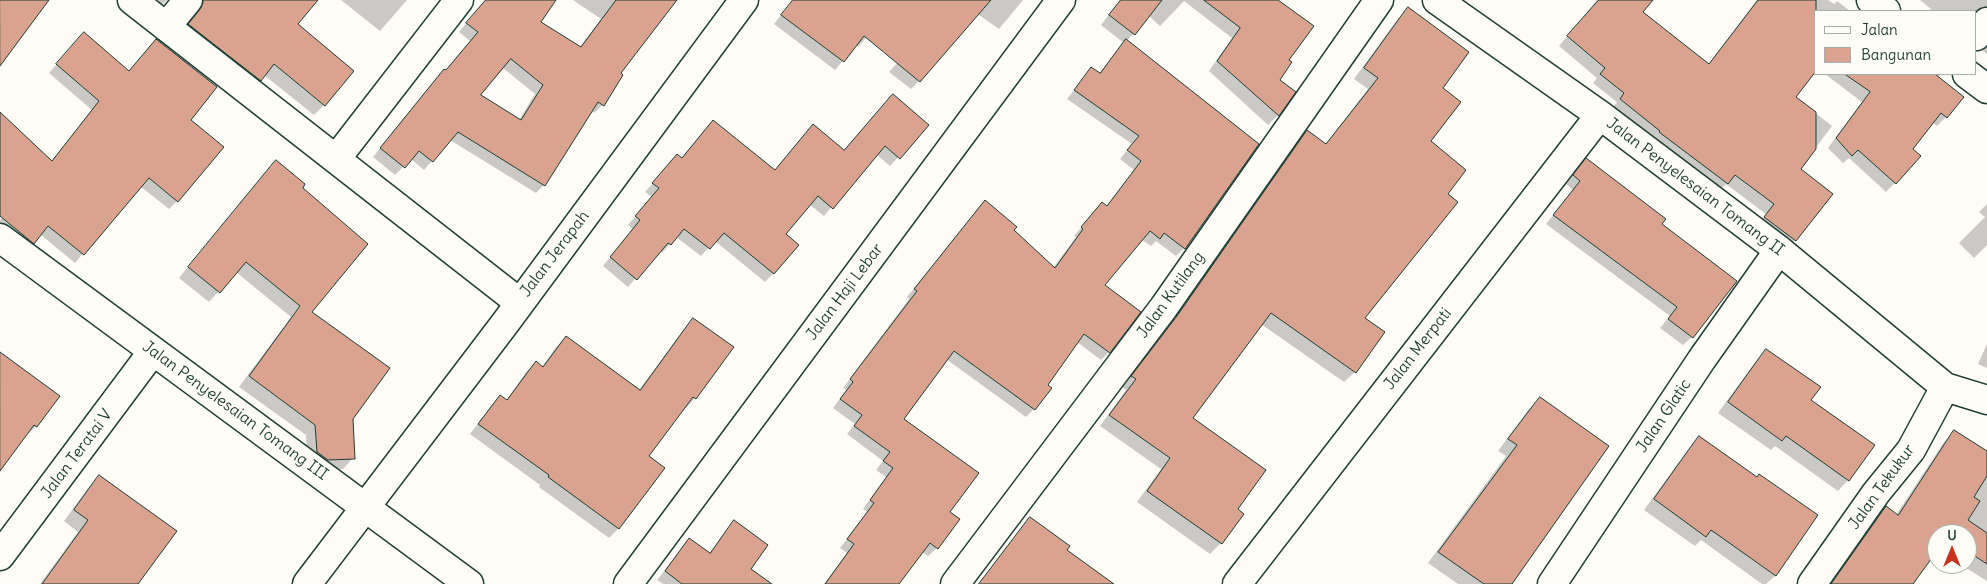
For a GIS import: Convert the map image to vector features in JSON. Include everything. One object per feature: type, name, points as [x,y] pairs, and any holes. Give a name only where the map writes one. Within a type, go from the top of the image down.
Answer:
[{"type":"street","points":[[132,0],[520,303]]},
{"type":"street","points":[[166,26],[188,0]]},
{"type":"street","points":[[336,159],[459,0]]},
{"type":"street","name":"Jalan Jerapah","points":[[307,584],[520,303],[744,0]]},
{"type":"street","name":"Jalan Haji Lebar","points":[[628,584],[1061,0]]},
{"type":"street","name":"Jalan Kutilang","points":[[955,584],[1164,308],[1379,0]]},
{"type":"street","name":"Jalan Penyelesaian Tomang II","points":[[1437,0],[1600,115],[1779,250],[1945,387]]},
{"type":"street","points":[[1871,0],[1885,10]]},
{"type":"street","points":[[1977,35],[1987,22]]},
{"type":"street","points":[[1968,75],[1987,89]]},
{"type":"street","name":"Jalan Merpati","points":[[1237,584],[1600,115]]},
{"type":"street","name":"Jalan Penyelesaian Tomang III","points":[[0,238],[469,584]]},
{"type":"street","name":"Jalan Glatic","points":[[1552,584],[1702,359],[1779,250]]},
{"type":"street","name":"Jalan Teratai V","points":[[0,556],[153,351]]},
{"type":"street","points":[[1945,387],[1987,400]]},
{"type":"street","name":"Jalan Tekukur","points":[[1812,584],[1876,493],[1911,450],[1945,387]]},
{"type":"building","points":[[0,0],[49,0],[0,66]]},
{"type":"building","points":[[203,0],[318,0],[298,24],[354,71],[325,106],[274,64],[261,81],[188,24],[200,9]]},
{"type":"building","points":[[486,0],[556,0],[541,22],[581,47],[616,0],[677,0],[621,73],[623,75],[604,106],[598,102],[545,186],[458,132],[433,162],[419,151],[405,168],[380,148],[444,69],[446,70],[478,32],[466,23]],"holes":[[[511,59],[543,85],[521,120],[481,95]]]},
{"type":"building","points":[[793,0],[991,0],[920,82],[864,36],[844,62],[781,15]]},
{"type":"building","points":[[1121,0],[1162,0],[1135,35],[1109,15]]},
{"type":"building","points":[[1204,0],[1278,0],[1314,26],[1289,60],[1292,62],[1280,80],[1296,92],[1279,116],[1217,61],[1240,28]]},
{"type":"building","points":[[1599,0],[1653,0],[1643,12],[1709,64],[1758,0],[1816,0],[1816,10],[1814,10],[1814,74],[1796,97],[1816,112],[1816,149],[1801,169],[1833,194],[1796,241],[1764,217],[1774,204],[1735,175],[1728,184],[1659,132],[1620,99],[1624,93],[1600,74],[1605,68],[1567,36]]},
{"type":"building","points":[[1408,7],[1469,52],[1443,88],[1461,102],[1431,141],[1466,170],[1448,194],[1458,202],[1365,318],[1385,332],[1356,373],[1271,313],[1193,418],[1266,470],[1238,509],[1244,514],[1222,544],[1147,491],[1170,458],[1109,415],[1136,379],[1131,376],[1177,316],[1307,130],[1326,144],[1378,78],[1364,68]]},
{"type":"building","points":[[84,32],[129,71],[156,39],[217,87],[191,120],[224,147],[178,202],[149,178],[84,255],[48,226],[34,244],[0,216],[0,112],[52,161],[99,101],[56,64]]},
{"type":"building","points":[[1126,39],[1259,144],[1185,249],[1164,233],[1160,239],[1150,231],[1105,285],[1141,312],[1110,353],[1084,334],[1048,385],[1052,388],[1035,410],[954,351],[904,419],[979,473],[950,512],[960,519],[938,549],[930,543],[899,584],[825,584],[854,544],[847,539],[874,503],[870,500],[893,468],[883,461],[890,452],[854,426],[862,415],[840,399],[853,382],[850,379],[917,291],[914,289],[985,200],[1017,227],[1014,230],[1055,268],[1083,229],[1081,227],[1102,202],[1107,206],[1141,161],[1127,150],[1139,136],[1074,90],[1091,67],[1100,73]]},
{"type":"building","points":[[1846,75],[1936,75],[1964,97],[1947,118],[1941,113],[1913,149],[1921,156],[1896,184],[1858,150],[1852,156],[1836,138],[1870,92]]},
{"type":"building","points":[[893,94],[929,125],[900,159],[885,146],[833,209],[818,196],[786,234],[799,245],[774,274],[724,233],[710,249],[684,229],[671,245],[668,243],[637,280],[610,257],[640,220],[635,216],[659,188],[652,183],[677,154],[682,158],[713,120],[775,170],[813,124],[844,150]]},
{"type":"building","points":[[1586,158],[1666,219],[1662,224],[1737,281],[1693,338],[1668,319],[1677,307],[1553,215],[1580,181],[1573,175]]},
{"type":"building","points":[[276,160],[305,184],[303,188],[368,244],[312,312],[390,368],[353,419],[355,459],[328,460],[317,452],[315,425],[249,376],[300,306],[246,262],[220,293],[188,267]]},
{"type":"building","points":[[693,318],[734,347],[696,399],[693,397],[649,456],[665,468],[619,529],[548,477],[549,475],[478,424],[500,395],[507,400],[536,361],[543,367],[566,336],[640,390]]},
{"type":"building","points":[[1766,349],[1821,387],[1811,400],[1875,445],[1849,481],[1786,436],[1782,441],[1728,402]]},
{"type":"building","points":[[0,352],[60,396],[37,427],[34,425],[0,471]]},
{"type":"building","points":[[1540,397],[1609,446],[1512,584],[1484,584],[1438,552],[1517,445],[1508,439]]},
{"type":"building","points":[[1954,430],[1987,451],[1987,476],[1974,497],[1980,501],[1968,520],[1974,524],[1927,524],[1927,565],[1913,584],[1831,584],[1886,506],[1898,515]]},
{"type":"building","points":[[1699,436],[1757,477],[1759,474],[1818,515],[1776,576],[1711,530],[1706,537],[1654,499]]},
{"type":"building","points":[[99,475],[177,531],[138,584],[42,584],[88,520],[74,510]]},
{"type":"building","points":[[1030,517],[1070,546],[1067,550],[1114,584],[979,584]]},
{"type":"building","points":[[734,520],[768,545],[751,569],[772,584],[682,584],[665,571],[689,538],[710,553]]},
{"type":"building","points":[[1977,526],[1987,533],[1987,564],[1977,558]]}]
